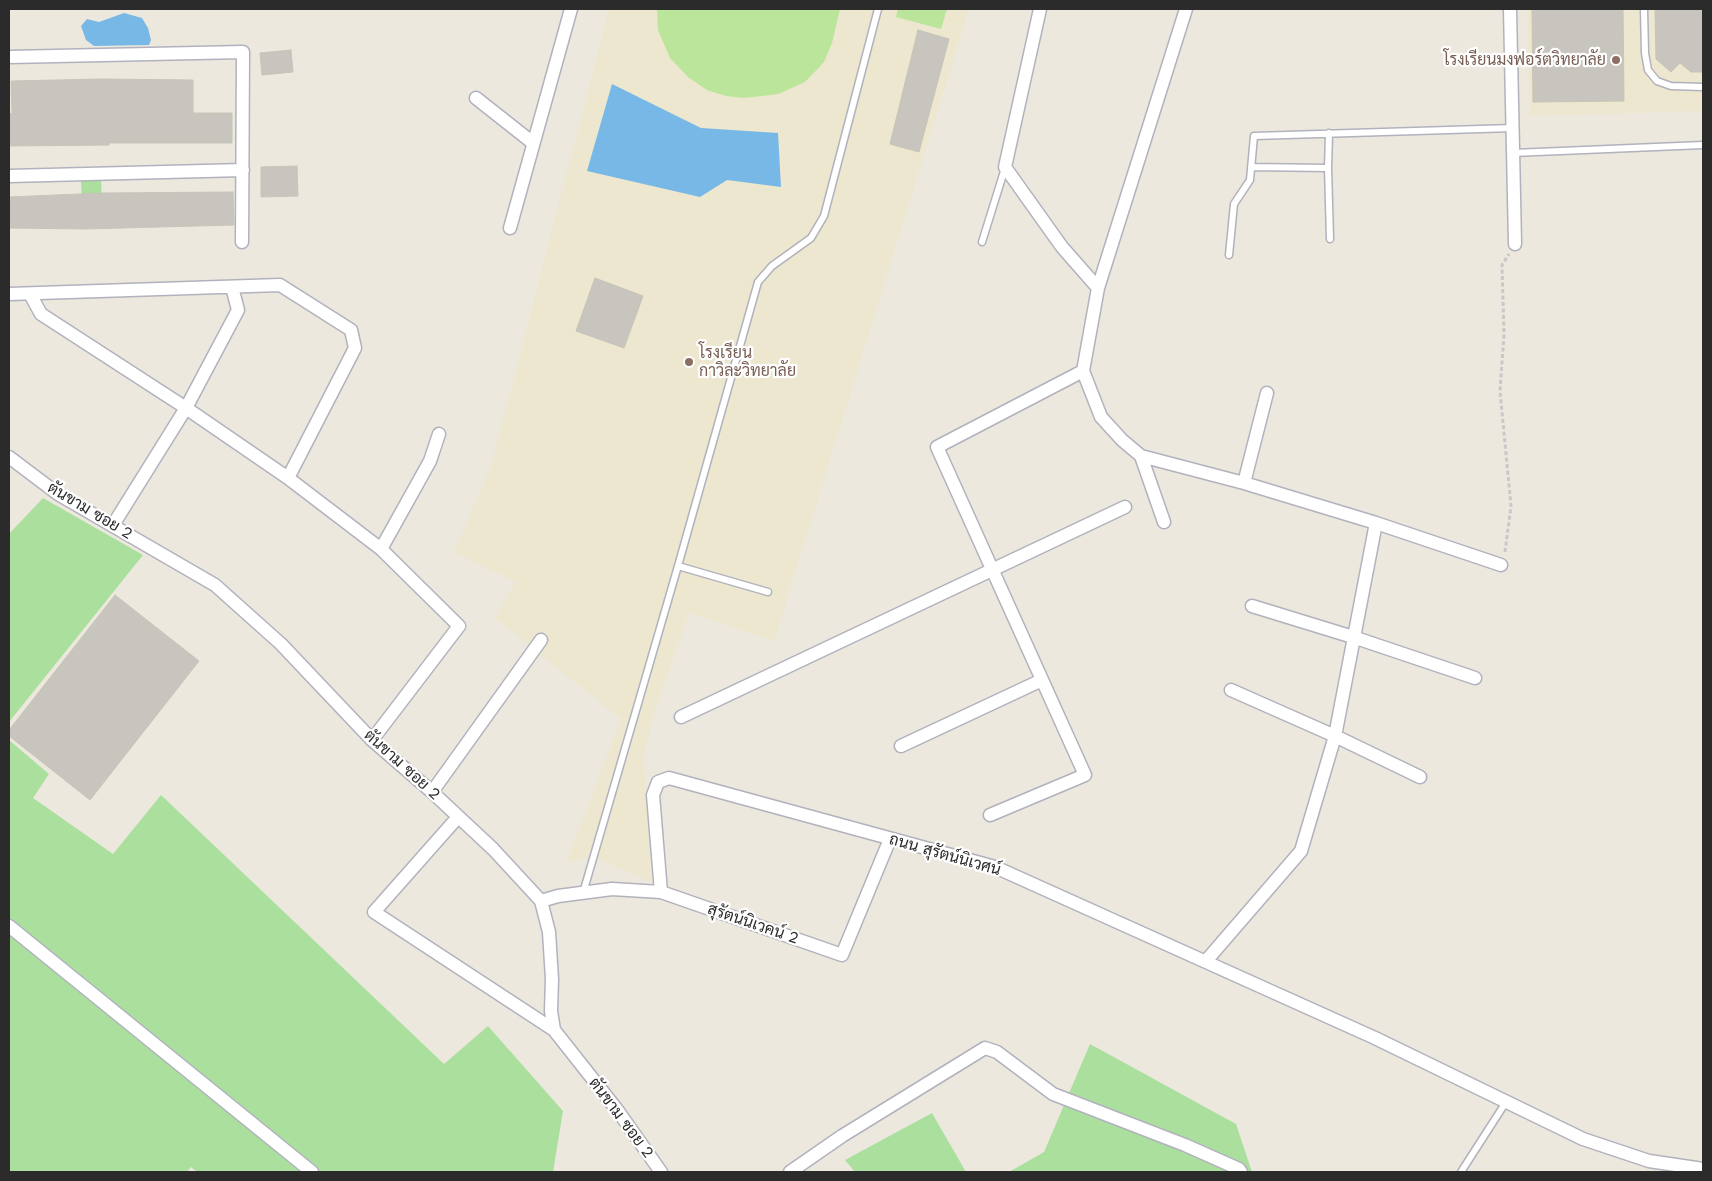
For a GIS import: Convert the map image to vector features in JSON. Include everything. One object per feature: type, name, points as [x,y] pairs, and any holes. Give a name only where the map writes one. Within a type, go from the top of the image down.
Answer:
[{"type":"street","points":[[510,228],[571,9]]},
{"type":"street","points":[[1040,9],[1005,167],[1062,247],[1098,288]]},
{"type":"street","points":[[1186,9],[1098,288],[1083,371],[1101,417],[1140,456],[1244,483],[1376,523],[1501,565]]},
{"type":"street","points":[[1510,9],[1515,244]]},
{"type":"street","points":[[9,57],[243,52],[242,242]]},
{"type":"street","points":[[476,98],[533,143]]},
{"type":"street","points":[[9,176],[243,170]]},
{"type":"street","points":[[9,294],[280,284],[351,330],[355,348],[288,478]]},
{"type":"street","points":[[113,525],[186,408],[238,310],[232,287]]},
{"type":"street","points":[[30,294],[41,314],[186,408],[288,478],[381,549],[459,626],[372,740]]},
{"type":"street","points":[[990,815],[1085,775],[937,447],[1083,371]]},
{"type":"street","points":[[1244,483],[1267,393]]},
{"type":"street","points":[[381,549],[430,461],[438,434]]},
{"type":"street","points":[[1140,456],[1164,522]]},
{"type":"street","name":"ตันขาม ซอย 2","points":[[9,457],[58,494],[215,585],[280,644],[372,740],[493,848],[541,902],[549,932],[552,979],[551,1011],[554,1030],[618,1111],[661,1172]]},
{"type":"street","points":[[681,717],[1125,506]]},
{"type":"street","points":[[1206,961],[1301,851],[1336,736],[1353,637],[1376,523]]},
{"type":"street","points":[[1252,606],[1353,637],[1475,678]]},
{"type":"street","points":[[432,792],[541,640]]},
{"type":"street","points":[[901,746],[1042,680]]},
{"type":"street","points":[[1231,690],[1336,736],[1420,776]]},
{"type":"street","name":"ถนน สุรัตน์นิเวศน์","points":[[661,892],[653,795],[658,782],[669,778],[995,866],[1376,1038],[1583,1139],[1648,1160],[1703,1169]]},
{"type":"street","points":[[458,816],[374,912],[554,1030]]},
{"type":"street","name":"สุรัตน์นิเวคน์ 2","points":[[541,902],[558,896],[612,889],[661,892],[842,954],[890,839]]},
{"type":"street","points":[[9,926],[312,1172]]},
{"type":"street","points":[[790,1172],[842,1136],[985,1048],[997,1052],[1053,1094],[1185,1145],[1239,1169],[1241,1172]]},
{"type":"lane","points":[[583,893],[758,282],[772,266],[812,238],[824,216],[878,9]]},
{"type":"lane","points":[[1644,9],[1645,53],[1648,70],[1657,81],[1671,86],[1703,87]]},
{"type":"lane","points":[[1229,255],[1234,204],[1250,180],[1254,136],[1512,128]]},
{"type":"lane","points":[[1329,134],[1330,239]]},
{"type":"lane","points":[[1513,153],[1703,145]]},
{"type":"lane","points":[[982,242],[1005,167]]},
{"type":"lane","points":[[1251,167],[1328,168]]},
{"type":"lane","points":[[678,566],[768,592]]},
{"type":"lane","points":[[1461,1172],[1506,1102]]},
{"type":"path","points":[[1501,565],[1504,557],[1511,506],[1500,392],[1504,335],[1502,265],[1515,244]]},
{"type":"shaded area","name":"โรงเรียน กาวิละวิทยาลัย","points":[[609,9],[969,9],[774,641],[689,613],[652,720],[644,757],[651,882],[594,857],[566,863],[621,719],[495,618],[516,582],[454,552],[491,466]]},
{"type":"shaded area","name":"โรงเรียนมงฟอร์ตวิทยาลัย","points":[[1527,9],[1703,9],[1703,111],[1530,116]]},
{"type":"green space","points":[[657,9],[840,9],[832,43],[824,62],[805,82],[778,94],[744,98],[726,96],[707,90],[688,77],[670,58],[658,30]]},
{"type":"green space","points":[[898,9],[947,9],[941,29],[896,17]]},
{"type":"green space","points":[[101,179],[103,228],[83,229],[81,180]]},
{"type":"green space","points":[[43,498],[143,555],[9,722],[9,534]]},
{"type":"green space","points":[[9,740],[49,774],[33,798],[113,854],[161,795],[444,1064],[488,1026],[563,1111],[553,1172],[197,1172],[191,1167],[187,1172],[9,1172]]},
{"type":"green space","points":[[1090,1044],[1236,1124],[1252,1172],[1009,1172],[1044,1152]]},
{"type":"green space","points":[[932,1113],[966,1172],[855,1172],[845,1160]]},
{"type":"water","points":[[124,13],[142,18],[148,28],[151,40],[149,45],[94,46],[86,40],[81,26],[87,19],[99,22]]},
{"type":"water","points":[[612,84],[701,128],[778,133],[781,187],[727,180],[700,197],[587,171]]},
{"type":"building","points":[[1532,9],[1623,9],[1624,101],[1533,102]]},
{"type":"building","points":[[1655,9],[1703,9],[1703,72],[1691,72],[1680,63],[1671,72],[1656,59]]},
{"type":"building","points":[[918,30],[949,39],[919,152],[890,144]]},
{"type":"building","points":[[291,50],[293,72],[262,75],[260,53]]},
{"type":"building","points":[[101,79],[193,80],[193,113],[232,113],[232,143],[109,143],[109,145],[9,146],[9,114],[12,113],[11,81]]},
{"type":"building","points":[[297,166],[298,196],[261,197],[261,167]]},
{"type":"building","points":[[233,192],[234,225],[85,229],[9,228],[9,197],[102,193]]},
{"type":"building","points":[[595,278],[643,296],[624,348],[576,331]]},
{"type":"building","points":[[115,595],[199,661],[90,800],[9,736],[9,730]]},
{"type":"place","name":"โรงเรียนมงฟอร์ตวิทยาลัย","points":[[1616,60]]},
{"type":"place","name":"โรงเรียน กาวิละวิทยาลัย","points":[[689,362]]}]
